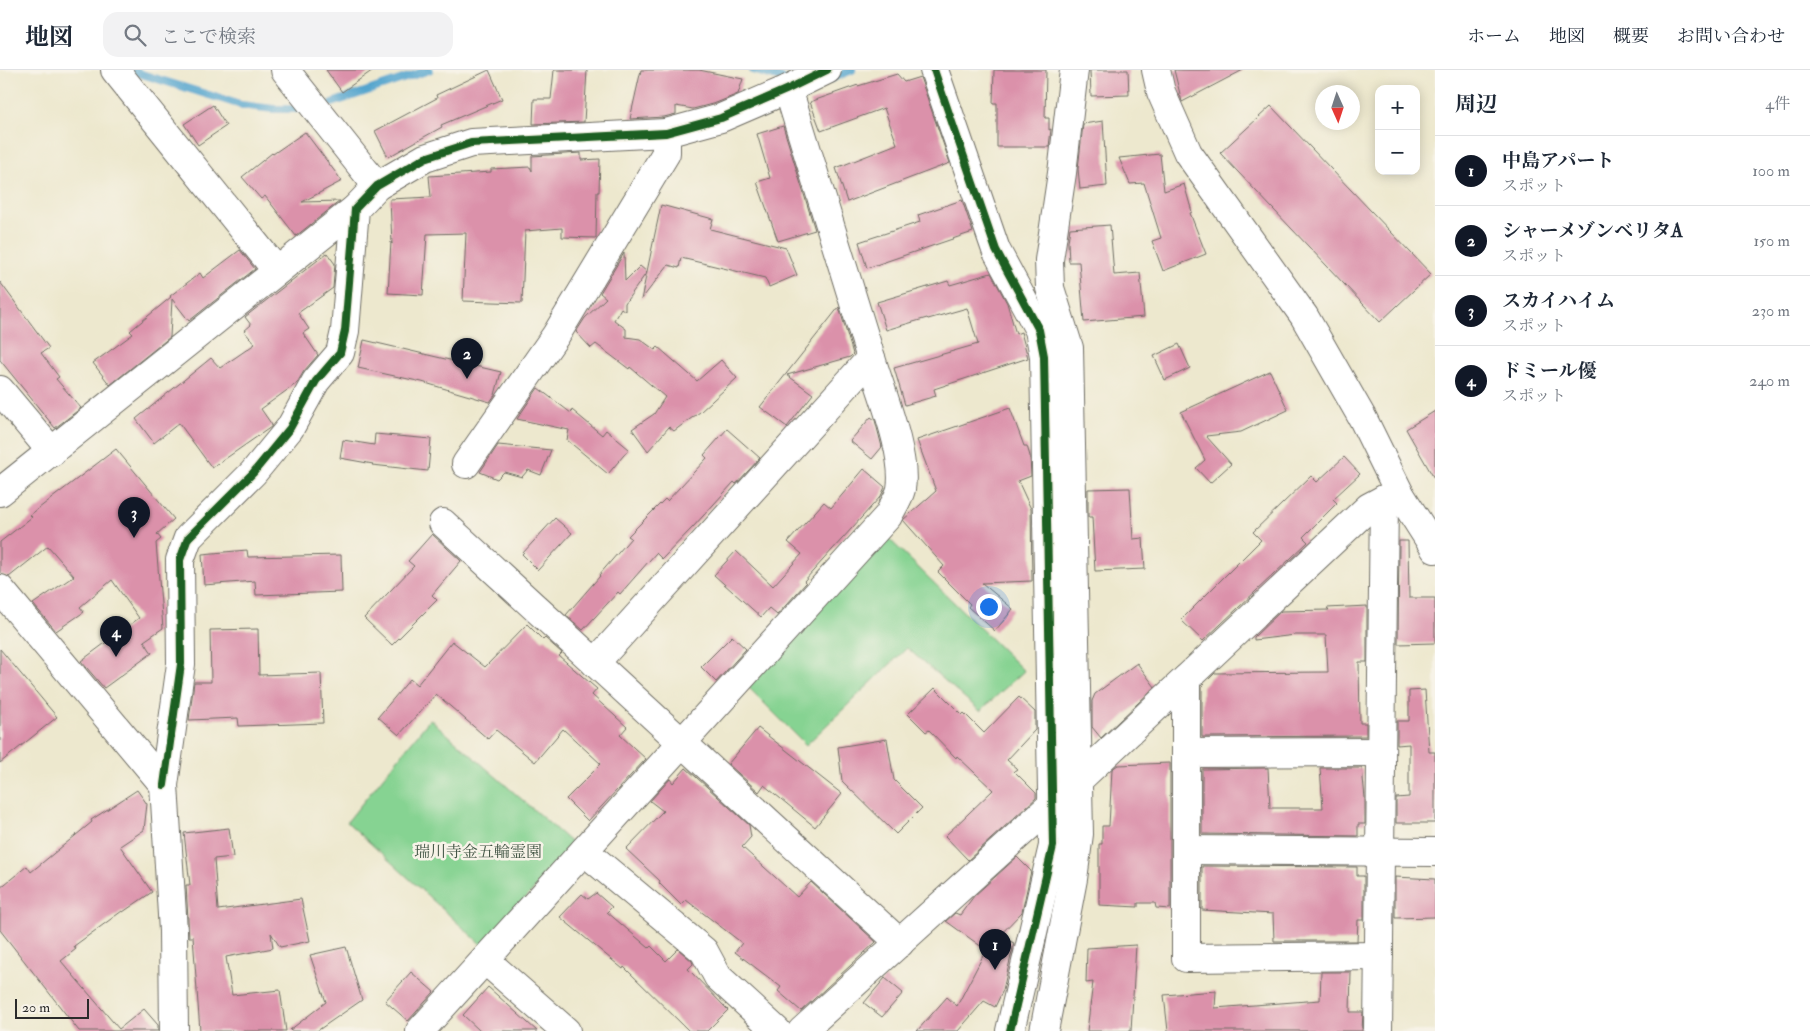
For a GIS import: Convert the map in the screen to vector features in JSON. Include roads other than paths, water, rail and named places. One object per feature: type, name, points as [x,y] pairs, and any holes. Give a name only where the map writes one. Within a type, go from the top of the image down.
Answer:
[{"type":"street","points":[[115,70],[277,271]]},
{"type":"street","points":[[286,70],[378,186]]},
{"type":"street","points":[[0,492],[354,209],[378,186],[425,158],[471,142],[666,133],[721,118],[827,70]]},
{"type":"street","points":[[934,70],[996,250],[1039,330],[1044,356],[1064,793],[1079,834],[1073,879],[1044,1031]]},
{"type":"street","points":[[1010,1031],[1052,846],[1054,827],[1064,793],[1069,348],[1050,288],[1049,260],[1062,173],[1074,70]]},
{"type":"street","points":[[1156,70],[1161,92],[1188,153],[1304,316],[1363,419],[1392,496],[1435,548]]},
{"type":"street","points":[[420,1031],[888,516],[901,491],[903,472],[899,449],[788,89]]},
{"type":"street","points":[[466,464],[556,335],[666,153],[666,133]]},
{"type":"street","points":[[174,1031],[173,931],[164,786],[181,664],[180,560],[188,538],[253,473],[290,428],[316,381],[340,354],[345,331],[354,209]]},
{"type":"street","points":[[595,663],[871,358]]},
{"type":"street","points":[[0,390],[52,452]]},
{"type":"street","points":[[802,1031],[1064,793],[1369,507],[1392,496]]},
{"type":"street","points":[[1378,1031],[1381,752],[1392,496]]},
{"type":"street","points":[[443,523],[900,943]]},
{"type":"street","points":[[0,589],[164,786]]},
{"type":"street","points":[[1186,679],[1186,958],[1379,956]]},
{"type":"street","points":[[1186,753],[1381,752]]},
{"type":"street","points":[[1186,850],[1435,852]]},
{"type":"street","points":[[584,851],[704,951],[718,977],[777,1031]]},
{"type":"street","points":[[485,960],[566,1031]]},
{"type":"waterway","points":[[332,103],[429,70]]},
{"type":"waterway","points":[[753,70],[787,80]]},
{"type":"waterway","points":[[830,79],[852,70]]},
{"type":"waterway","points":[[135,72],[241,105],[273,109],[298,109]]},
{"type":"place","name":"シャーメゾンベリタA","points":[[467,379]]},
{"type":"place","name":"スカイハイム","points":[[134,538]]},
{"type":"place","name":"ドミール優","points":[[116,657]]},
{"type":"place","name":"中島アパート","points":[[995,970]]},
{"type":"park label","name":"瑞川寺金五輪霊園","points":[[478,851]]}]
